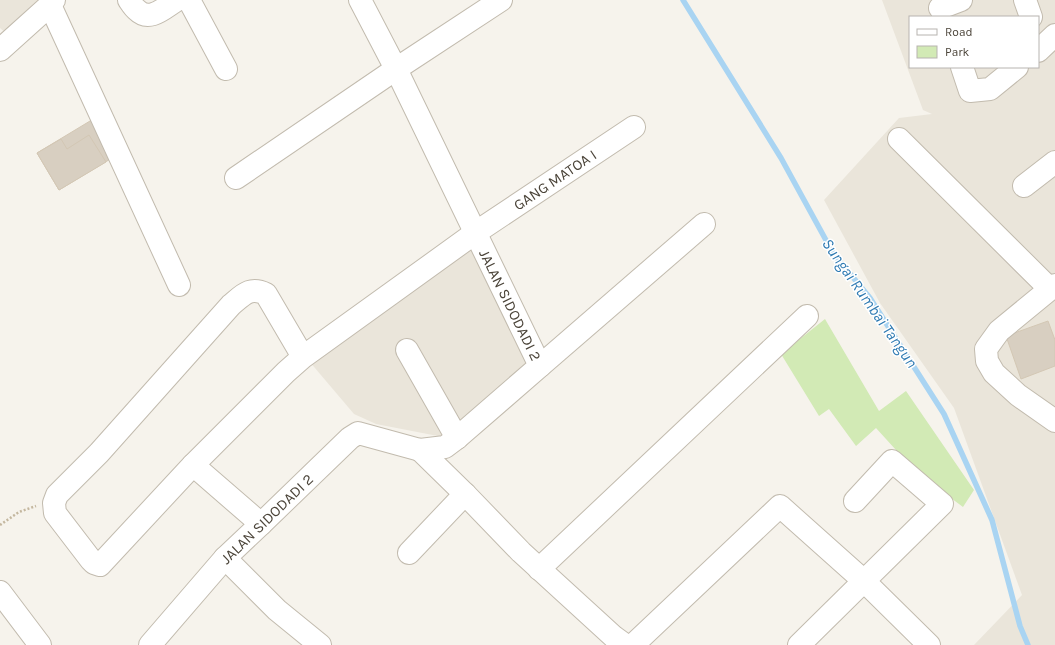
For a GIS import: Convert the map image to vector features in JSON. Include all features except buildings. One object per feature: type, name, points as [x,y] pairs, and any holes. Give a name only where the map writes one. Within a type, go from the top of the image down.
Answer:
[{"type":"street","points":[[129,0],[137,10],[144,15],[154,15],[177,0]]},
{"type":"street","points":[[189,0],[226,69]]},
{"type":"street","name":"JALAN SIDODADI 2","points":[[150,645],[225,558],[350,438],[358,433],[420,450],[445,447],[540,366],[396,69],[360,0]]},
{"type":"street","points":[[236,178],[396,69],[501,0]]},
{"type":"street","points":[[940,8],[961,0]]},
{"type":"street","points":[[1025,0],[1031,16]]},
{"type":"street","points":[[0,50],[52,2],[179,284]]},
{"type":"street","points":[[962,68],[970,91],[990,89],[1017,68]]},
{"type":"street","name":"GANG MATOA I","points":[[54,503],[55,513],[91,560],[100,565],[193,465],[286,372],[303,357],[475,233],[634,128]]},
{"type":"street","points":[[899,139],[1052,287],[1000,331],[986,349],[987,361],[994,373],[1018,395],[1055,421]]},
{"type":"street","points":[[1024,186],[1055,162]]},
{"type":"street","points":[[540,366],[704,224]]},
{"type":"street","points":[[54,503],[57,495],[99,453],[231,305],[247,292],[258,290],[266,294],[303,357]]},
{"type":"street","points":[[538,569],[807,316]]},
{"type":"street","points":[[407,350],[457,438]]},
{"type":"street","points":[[420,450],[538,569],[620,643],[780,506],[864,581],[929,645]]},
{"type":"street","points":[[799,645],[942,504],[892,461],[855,501]]},
{"type":"street","points":[[193,465],[262,524]]},
{"type":"street","points":[[409,553],[465,494]]},
{"type":"street","points":[[225,558],[277,610],[320,645]]},
{"type":"street","points":[[0,592],[40,645]]},
{"type":"path","points":[[0,525],[18,512],[32,507],[54,503]]},
{"type":"shaded area","points":[[0,0],[42,0],[6,33],[0,28]]},
{"type":"shaded area","points":[[882,0],[1055,0],[1055,645],[974,645],[1022,595],[954,408],[880,303],[824,200],[899,118],[932,114],[923,110]]},
{"type":"shaded area","points":[[471,241],[527,357],[527,366],[443,437],[376,424],[354,414],[309,361]]},
{"type":"green space","points":[[825,319],[879,411],[906,391],[974,490],[963,507],[916,472],[876,428],[856,446],[829,409],[819,416],[781,354]]},
{"type":"waterway","name":"Sungai Rumbai Tangun","points":[[683,0],[781,158],[833,253],[870,298],[944,414],[992,520],[1020,626],[1028,645]]}]
